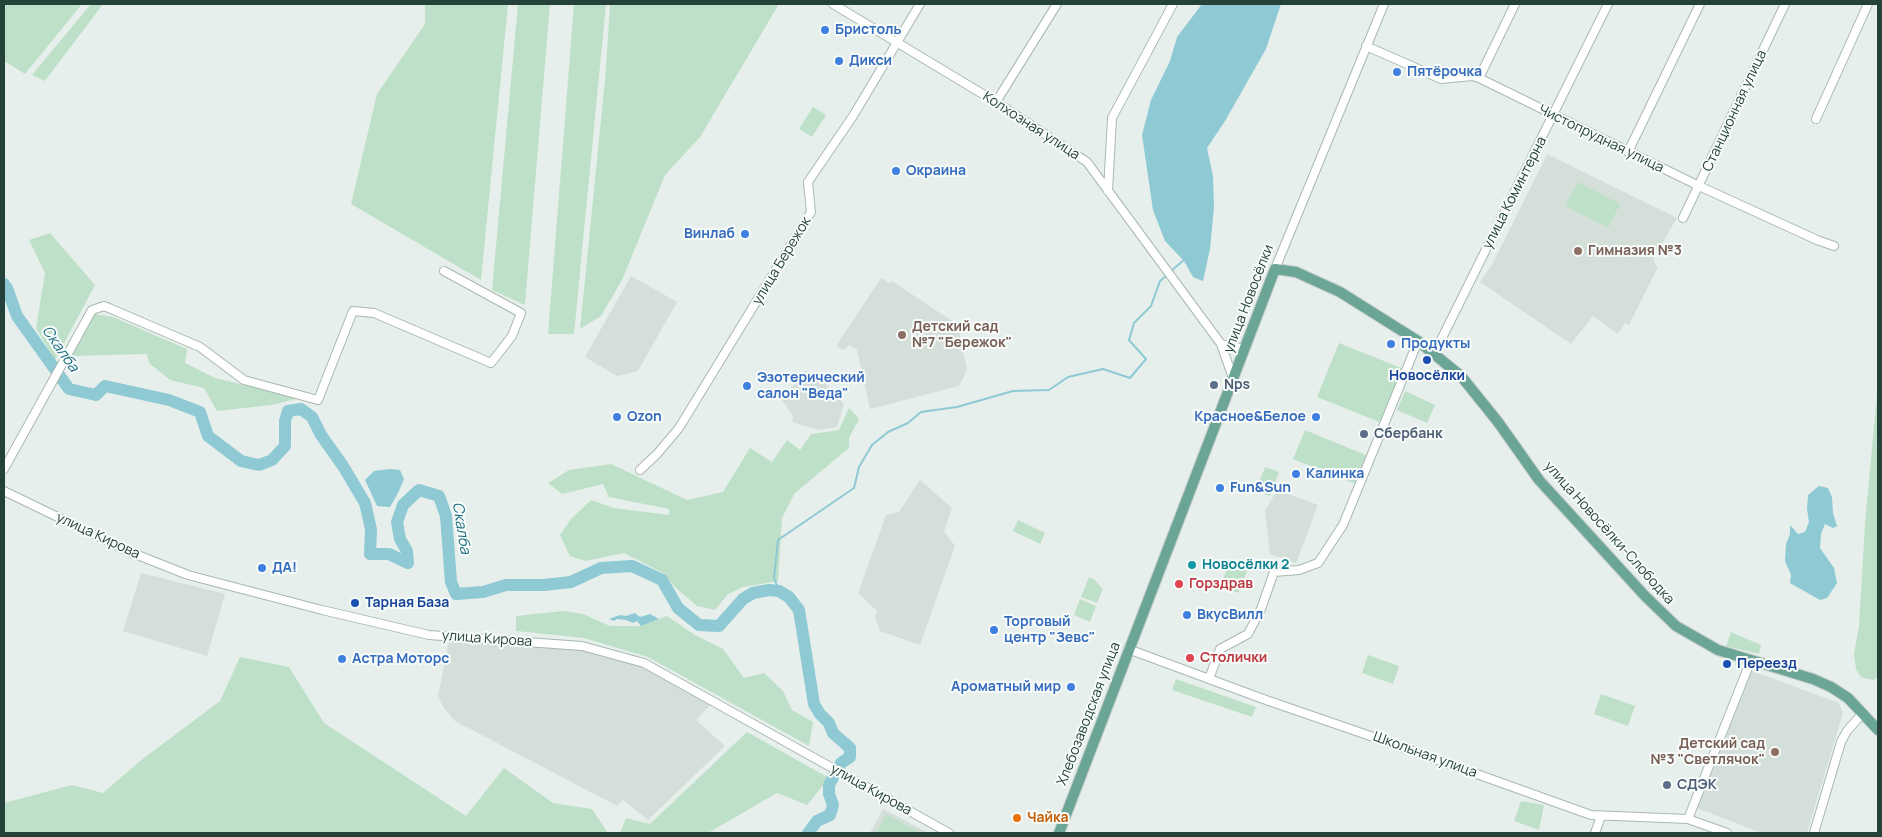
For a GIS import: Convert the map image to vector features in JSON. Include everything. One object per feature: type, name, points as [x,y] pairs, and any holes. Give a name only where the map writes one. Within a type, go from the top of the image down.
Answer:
[{"type":"main road","name":"улица Новосёлки-Слободка","points":[[1275,269],[1303,274],[1340,292],[1418,341],[1461,376],[1498,422],[1539,480],[1645,596],[1676,626],[1718,650],[1813,679],[1831,687],[1848,698],[1878,730]]},
{"type":"main road","name":"улица Новосёлки","points":[[1145,606],[1275,269]]},
{"type":"main road","name":"Хлебозаводская улица","points":[[1059,833],[1145,606]]},
{"type":"street","name":"Колхозная улица","points":[[833,4],[996,102],[1087,162],[1221,344],[1233,378]]},
{"type":"street","name":"улица Бережок","points":[[640,470],[657,454],[679,428],[811,212],[808,182],[853,116],[920,4]]},
{"type":"street","points":[[996,102],[1057,4]]},
{"type":"street","points":[[1108,191],[1112,118],[1173,4]]},
{"type":"street","name":"улица Новосёлки","points":[[1275,269],[1384,4]]},
{"type":"street","points":[[1479,78],[1515,4]]},
{"type":"street","name":"улица Коминтерна","points":[[1434,354],[1608,4]]},
{"type":"street","points":[[1628,152],[1700,4]]},
{"type":"street","name":"Станционная улица","points":[[1683,218],[1785,4]]},
{"type":"street","points":[[1816,119],[1868,4]]},
{"type":"street","name":"Чистопрудная улица","points":[[1366,46],[1440,79],[1472,76],[1479,78],[1553,116],[1699,186],[1816,240],[1834,246]]},
{"type":"street","points":[[4,469],[92,310],[104,306],[200,347],[244,380],[318,400],[353,312],[374,312],[490,363],[512,336],[521,313],[444,271]]},
{"type":"street","points":[[1209,679],[1220,649],[1248,634],[1261,610],[1274,572],[1299,570],[1318,563],[1343,526],[1418,341]]},
{"type":"street","points":[[1221,344],[1244,349]]},
{"type":"street","name":"улица Кирова","points":[[4,491],[130,552],[197,577],[322,610],[429,635],[582,646],[644,663],[950,833]]},
{"type":"street","name":"Школьная улица","points":[[1128,649],[1571,808],[1601,816],[1688,819],[1727,833]]},
{"type":"street","points":[[1688,819],[1751,660]]},
{"type":"street","points":[[1814,833],[1841,742],[1847,731],[1862,714]]},
{"type":"street","points":[[1595,833],[1601,816]]},
{"type":"shaded area","name":"Гимназия №3","points":[[1547,154],[1677,218],[1654,257],[1655,265],[1658,267],[1629,325],[1625,323],[1618,334],[1593,316],[1571,344],[1480,282],[1493,263]]},
{"type":"shaded area","points":[[631,276],[677,302],[638,371],[617,376],[585,357]]},
{"type":"shaded area","name":"Детский сад №7 \"Бережок\"","points":[[881,278],[889,283],[892,281],[958,325],[967,370],[959,386],[870,409],[857,350],[849,345],[844,350],[836,346]]},
{"type":"shaded area","points":[[805,371],[819,377],[844,404],[837,427],[819,430],[792,422],[793,416],[782,400]]},
{"type":"shaded area","points":[[920,480],[952,508],[944,531],[955,546],[920,645],[880,631],[875,618],[877,611],[858,593],[886,515],[899,512]]},
{"type":"shaded area","points":[[1277,490],[1318,505],[1296,563],[1270,554],[1265,511]]},
{"type":"shaded area","points":[[141,573],[225,594],[207,656],[123,631]]},
{"type":"shaded area","points":[[449,640],[580,648],[642,665],[713,702],[696,720],[725,746],[648,820],[623,800],[617,806],[455,721],[444,708],[438,696]]},
{"type":"shaded area","name":"Детский сад №3 \"Светлячок\"","points":[[1752,671],[1839,703],[1843,713],[1807,833],[1762,833],[1697,808]]},
{"type":"shaded area","points":[[883,809],[929,833],[870,833]]},
{"type":"green space","points":[[4,4],[82,4],[25,74],[4,61]]},
{"type":"green space","points":[[91,4],[103,4],[45,81],[32,75]]},
{"type":"green space","points":[[425,4],[508,4],[481,280],[351,204],[377,94],[425,24]]},
{"type":"green space","points":[[518,4],[550,4],[525,305],[492,290]]},
{"type":"green space","points":[[574,4],[606,4],[574,334],[548,334]]},
{"type":"green space","points":[[610,4],[779,4],[700,137],[665,175],[623,278],[601,316],[580,329],[606,69]]},
{"type":"green space","points":[[813,107],[826,115],[812,137],[799,129]]},
{"type":"green space","points":[[1578,182],[1620,204],[1608,228],[1565,206]]},
{"type":"green space","points":[[50,233],[95,285],[55,360],[36,328],[45,273],[29,240]]},
{"type":"green space","points":[[94,314],[113,317],[187,349],[185,363],[215,378],[299,398],[272,405],[217,411],[204,388],[170,380],[149,363],[147,354],[72,356]]},
{"type":"green space","points":[[1339,343],[1404,369],[1382,423],[1317,397]]},
{"type":"green space","points":[[1878,384],[1878,677],[1873,680],[1861,677],[1856,669],[1854,654],[1859,626],[1865,523]]},
{"type":"green space","points":[[1405,391],[1435,405],[1427,423],[1397,410]]},
{"type":"green space","points":[[849,408],[859,419],[849,438],[849,448],[795,493],[782,518],[778,581],[743,587],[728,594],[715,610],[697,606],[676,588],[663,573],[624,553],[585,561],[570,556],[560,535],[571,519],[591,500],[614,508],[669,515],[669,509],[609,497],[603,484],[562,494],[548,483],[569,470],[611,464],[687,500],[723,492],[750,448],[772,462],[787,440],[800,450],[811,434],[839,430]]},
{"type":"green space","points":[[1305,430],[1368,456],[1356,484],[1293,459]]},
{"type":"green space","points":[[1265,467],[1279,472],[1270,496],[1256,491]]},
{"type":"green space","points":[[1018,520],[1045,533],[1040,544],[1013,531]]},
{"type":"green space","points":[[1229,564],[1247,571],[1238,593],[1220,586]]},
{"type":"green space","points":[[1089,577],[1094,579],[1103,589],[1097,603],[1081,597]]},
{"type":"green space","points":[[1080,599],[1096,606],[1090,622],[1074,615]]},
{"type":"green space","points":[[563,611],[583,614],[610,626],[641,626],[667,616],[695,635],[723,649],[744,678],[764,673],[783,691],[792,710],[813,722],[809,746],[648,657],[584,638],[516,631],[516,616]]},
{"type":"green space","points":[[1731,632],[1761,645],[1759,654],[1726,646]]},
{"type":"green space","points":[[1368,655],[1399,666],[1393,684],[1362,673]]},
{"type":"green space","points":[[240,657],[289,667],[324,723],[466,816],[504,768],[553,803],[592,809],[608,833],[4,833],[4,803],[72,785],[103,793],[140,761],[220,701]]},
{"type":"green space","points":[[1176,679],[1256,707],[1252,717],[1172,690]]},
{"type":"green space","points":[[1601,694],[1635,706],[1628,726],[1594,714]]},
{"type":"green space","points":[[747,732],[829,778],[807,805],[777,793],[708,833],[620,833],[626,818],[650,824]]},
{"type":"green space","points":[[1521,801],[1544,805],[1539,830],[1514,821]]},
{"type":"green space","points":[[886,814],[920,833],[876,833]]},
{"type":"water","points":[[1202,4],[1281,4],[1266,49],[1225,121],[1207,148],[1213,176],[1214,207],[1210,249],[1203,281],[1193,277],[1184,261],[1165,241],[1153,210],[1142,135],[1151,100],[1170,61],[1177,37]]},
{"type":"water","points":[[400,470],[404,479],[390,507],[377,506],[365,480],[374,471]]},
{"type":"water","points":[[1819,486],[1828,488],[1832,497],[1833,513],[1837,526],[1833,528],[1825,524],[1821,534],[1820,548],[1834,568],[1837,583],[1827,598],[1820,600],[1790,583],[1791,575],[1785,561],[1790,525],[1798,534],[1805,532],[1809,522],[1807,509],[1808,495]]},
{"type":"water","points":[[635,613],[640,617],[650,614],[659,619],[641,626],[637,621],[633,623],[626,620],[617,619],[614,621],[609,619],[620,615],[626,616]]},
{"type":"waterway","points":[[1170,272],[1185,259]]},
{"type":"waterway","points":[[779,591],[774,578],[778,540],[854,488],[859,467],[872,445],[888,432],[908,423],[921,412],[957,407],[1013,391],[1049,390],[1068,377],[1103,369],[1130,378],[1146,359],[1129,340],[1134,323],[1151,306],[1160,281],[1166,276]]},
{"type":"waterway","name":"Скалба","points":[[4,284],[17,316],[69,389],[96,395],[105,386],[169,400],[200,412],[208,436],[241,461],[259,465],[272,460],[285,446],[285,421],[288,411],[301,409],[312,417],[321,435],[343,466],[365,503],[371,529],[370,554],[389,554],[408,563],[407,551],[400,539],[397,522],[403,505],[419,490],[439,496],[446,516],[451,582],[456,594],[483,592],[506,585],[544,585],[571,582],[601,568],[632,566],[662,580],[678,608],[699,625],[719,626],[743,599],[753,593],[769,590],[779,591],[789,597],[799,610],[814,704],[829,723],[833,733],[850,748],[850,757],[841,763],[829,785],[829,794],[833,805],[830,815],[817,821],[808,833]]},
{"type":"place","name":"Бристоль","points":[[825,30]]},
{"type":"place","name":"Дикси","points":[[839,61]]},
{"type":"place","name":"Пятёрочка","points":[[1397,72]]},
{"type":"place","name":"Окраина","points":[[896,171]]},
{"type":"place","name":"Винлаб","points":[[745,234]]},
{"type":"place","name":"Гимназия №3","points":[[1578,251]]},
{"type":"place","name":"Детский сад №7 \"Бережок\"","points":[[902,335]]},
{"type":"place","name":"Продукты","points":[[1391,344]]},
{"type":"place","name":"Новосёлки","points":[[1427,360]]},
{"type":"place","name":"Nps","points":[[1214,385]]},
{"type":"place","name":"Эзотерический салон \"Веда\"","points":[[747,386]]},
{"type":"place","name":"Ozon","points":[[617,417]]},
{"type":"place","name":"Красное&Белое","points":[[1316,417]]},
{"type":"place","name":"Сбербанк","points":[[1364,434]]},
{"type":"place","name":"Калинка","points":[[1296,474]]},
{"type":"place","name":"Fun&Sun","points":[[1220,488]]},
{"type":"place","name":"Новосёлки 2","points":[[1192,565]]},
{"type":"place","name":"ДА!","points":[[262,568]]},
{"type":"place","name":"Горздрав","points":[[1179,584]]},
{"type":"place","name":"Тарная База","points":[[355,603]]},
{"type":"place","name":"ВкусВилл","points":[[1187,615]]},
{"type":"place","name":"Торговый центр \"Зевс\"","points":[[994,630]]},
{"type":"place","name":"Столички","points":[[1190,658]]},
{"type":"place","name":"Астра Моторс","points":[[342,659]]},
{"type":"place","name":"Переезд","points":[[1727,664]]},
{"type":"place","name":"Ароматный мир","points":[[1071,687]]},
{"type":"place","name":"Детский сад №3 \"Светлячок\"","points":[[1775,752]]},
{"type":"place","name":"СДЭК","points":[[1667,785]]},
{"type":"place","name":"Чайка","points":[[1017,818]]}]
